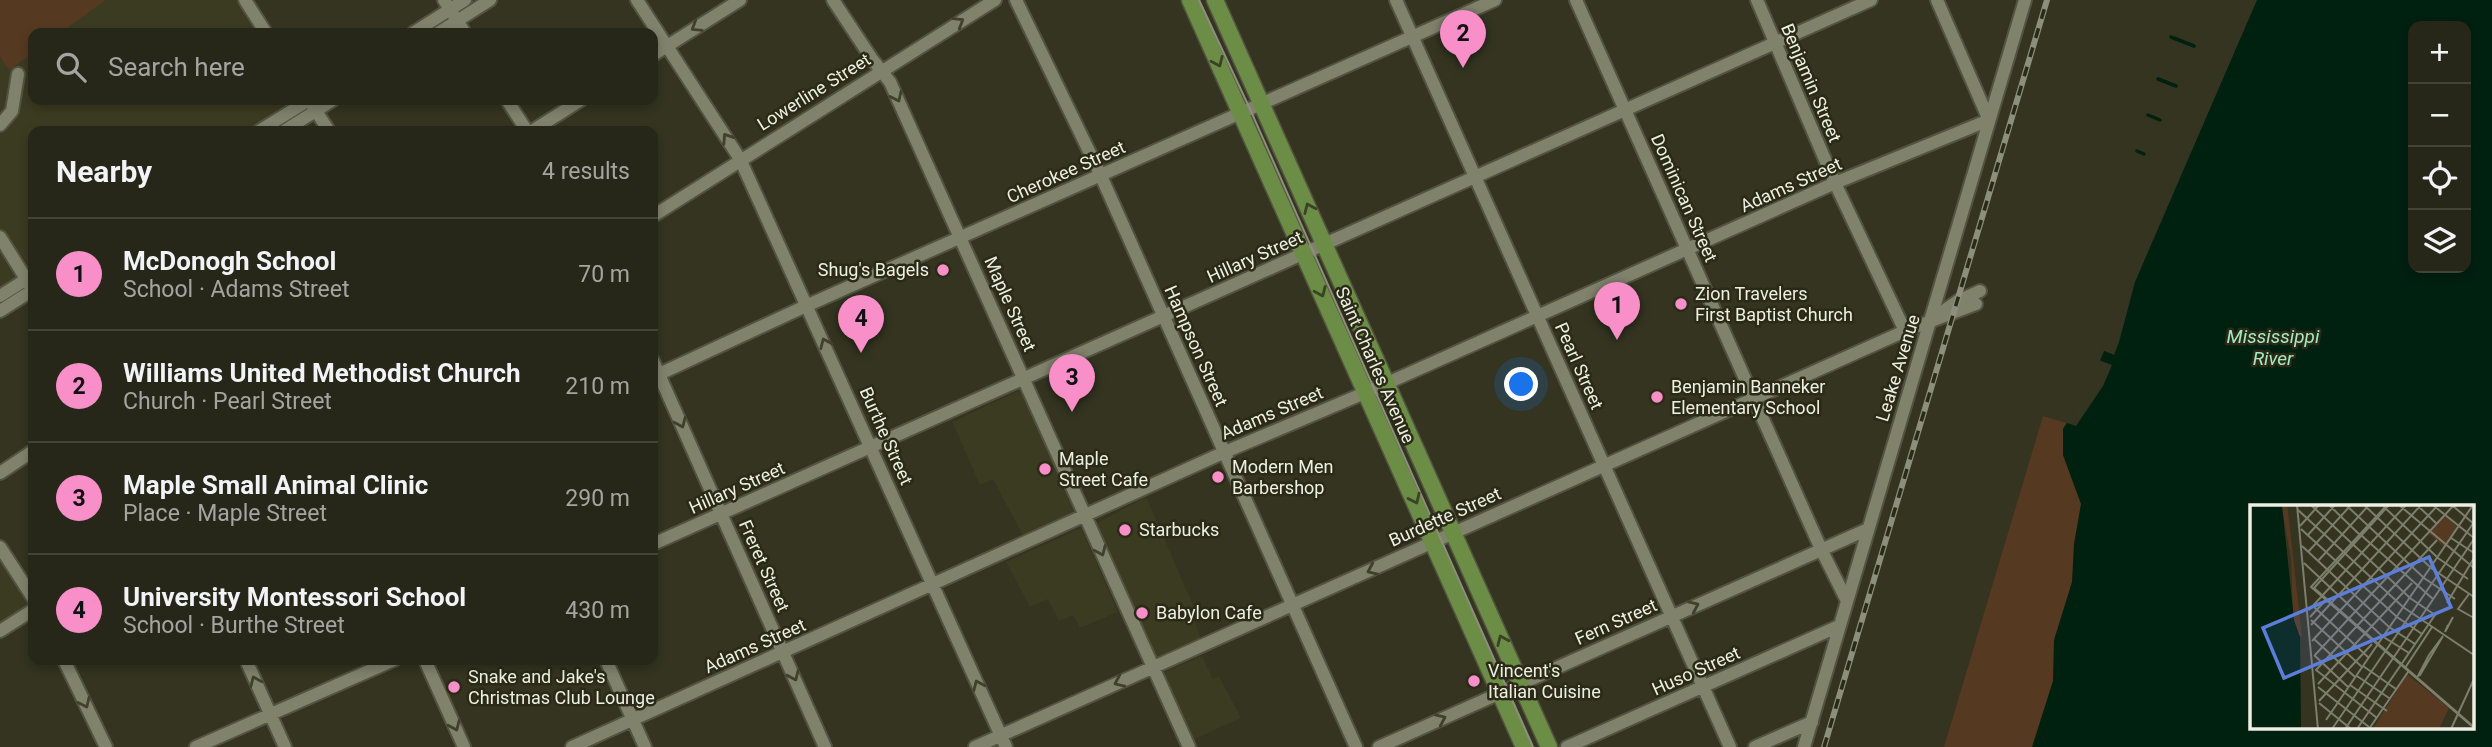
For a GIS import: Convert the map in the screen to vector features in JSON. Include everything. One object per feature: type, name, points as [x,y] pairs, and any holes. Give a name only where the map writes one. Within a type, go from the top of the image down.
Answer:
[{"type":"main road","name":"Saint Charles Avenue","points":[[1190,0],[1524,747]]},
{"type":"main road","name":"Saint Charles Avenue","points":[[1215,0],[1549,747]]},
{"type":"street","points":[[245,0],[263,28]]},
{"type":"street","points":[[421,28],[465,0]]},
{"type":"street","points":[[441,28],[450,10],[490,0]]},
{"type":"street","name":"Burthe Street","points":[[637,0],[655,28]]},
{"type":"street","points":[[658,52],[740,0]]},
{"type":"street","name":"Maple Street","points":[[833,0],[890,82],[1189,747]]},
{"type":"street","name":"Lowerline Street","points":[[658,213],[995,0]]},
{"type":"street","name":"Hampson Street","points":[[1016,0],[1101,176],[1356,747]]},
{"type":"street","name":"Pearl Street","points":[[1396,0],[1730,747]]},
{"type":"street","name":"Cherokee Street","points":[[658,375],[808,305],[1495,0]]},
{"type":"street","name":"Dominican Street","points":[[1576,0],[1821,549],[1847,601]]},
{"type":"street","name":"Benjamin Street","points":[[1757,0],[1835,183],[1905,331]]},
{"type":"street","name":"Hillary Street","points":[[658,542],[1871,0]]},
{"type":"street","points":[[1937,0],[1989,120]]},
{"type":"street","name":"Leake Avenue","points":[[1804,747],[2025,0]]},
{"type":"street","points":[[450,10],[462,28]]},
{"type":"street","name":"Burthe Street","points":[[658,32],[740,159],[1003,741]]},
{"type":"street","points":[[0,125],[12,111],[18,74]]},
{"type":"street","points":[[268,126],[307,105]]},
{"type":"street","points":[[289,126],[309,105]]},
{"type":"street","points":[[312,105],[326,126]]},
{"type":"street","points":[[511,105],[525,126]]},
{"type":"street","points":[[537,126],[573,105]]},
{"type":"street","name":"Adams Street","points":[[572,747],[1225,452],[1835,183],[1989,120]]},
{"type":"street","points":[[0,237],[28,278]]},
{"type":"street","points":[[0,296],[28,286]]},
{"type":"street","points":[[0,311],[28,287]]},
{"type":"street","name":"Burdette Street","points":[[975,747],[1003,741],[1153,667],[1930,320],[1958,300],[1978,298]]},
{"type":"street","name":"Freret Street","points":[[658,380],[722,514],[825,747]]},
{"type":"street","points":[[0,472],[28,454]]},
{"type":"street","name":"Fern Street","points":[[1379,747],[1868,529]]},
{"type":"street","points":[[0,547],[28,590]]},
{"type":"street","points":[[0,631],[28,613]]},
{"type":"street","name":"Huso Street","points":[[1567,747],[1839,626]]},
{"type":"street","points":[[66,665],[106,747]]},
{"type":"street","points":[[248,665],[285,747]]},
{"type":"street","points":[[196,747],[383,665]]},
{"type":"street","points":[[427,665],[464,747]]},
{"type":"street","points":[[608,665],[645,747]]},
{"type":"street","points":[[1755,747],[1812,722]]},
{"type":"shaded area","points":[[0,0],[245,0],[263,28],[28,28],[28,105],[301,105],[267,126],[28,126],[28,278],[0,295]]},
{"type":"shaded area","points":[[0,0],[106,0],[67,28],[28,28],[28,57],[9,70],[0,57]]},
{"type":"shaded area","points":[[1018,391],[1035,422],[1076,516],[1024,538],[993,479],[980,485],[952,422]]},
{"type":"shaded area","points":[[2043,416],[2076,426],[2098,494],[2060,661],[2034,747],[1944,747]]},
{"type":"shaded area","points":[[1146,497],[1194,607],[1198,618],[1195,622],[1201,640],[1158,660],[1097,523]]},
{"type":"shaded area","points":[[1081,528],[1118,612],[1080,628],[1073,615],[1059,621],[1048,599],[1030,607],[1006,562]]},
{"type":"shaded area","points":[[0,547],[28,590],[28,613],[0,631]]},
{"type":"shaded area","points":[[1202,656],[1213,679],[1219,676],[1241,718],[1190,741],[1165,675],[1167,671]]},
{"type":"water","name":"Mississippi River","points":[[2247,0],[2492,0],[2492,747],[2032,747],[2053,681],[2054,640],[2072,582],[2074,544],[2081,504],[2063,455],[2063,429],[2089,388]]},
{"type":"pier","points":[[2243,0],[2257,0],[2135,282],[2114,355],[2100,349],[2131,252]]},
{"type":"pier","points":[[2096,359],[2112,365],[2103,386],[2076,426],[2064,422],[2073,413]]},
{"type":"waterway","points":[[2171,37],[2194,46]]},
{"type":"waterway","points":[[2158,79],[2176,86]]},
{"type":"waterway","points":[[2148,115],[2160,120]]},
{"type":"waterway","points":[[2137,151],[2144,154]]},
{"type":"tram line","points":[[1199,0],[1533,747]]},
{"type":"railway","points":[[1824,747],[2047,0]]},
{"type":"place","name":"Williams United Methodist Church","points":[[1463,68]]},
{"type":"place","name":"Shug's Bagels","points":[[943,270]]},
{"type":"place","name":"Zion Travelers First Baptist Church","points":[[1681,304]]},
{"type":"place","name":"McDonogh School","points":[[1617,340]]},
{"type":"place","name":"University Montessori School","points":[[861,353]]},
{"type":"place","name":"Benjamin Banneker Elementary School","points":[[1657,397]]},
{"type":"place","name":"Maple Small Animal Clinic","points":[[1072,412]]},
{"type":"place","name":"Maple Street Cafe","points":[[1045,469]]},
{"type":"place","name":"Modern Men Barbershop","points":[[1218,477]]},
{"type":"place","name":"Starbucks","points":[[1125,530]]},
{"type":"place","name":"Babylon Cafe","points":[[1142,613]]},
{"type":"place","name":"Vincent's Italian Cuisine","points":[[1474,681]]},
{"type":"place","name":"Snake and Jake's Christmas Club Lounge","points":[[454,687]]}]
